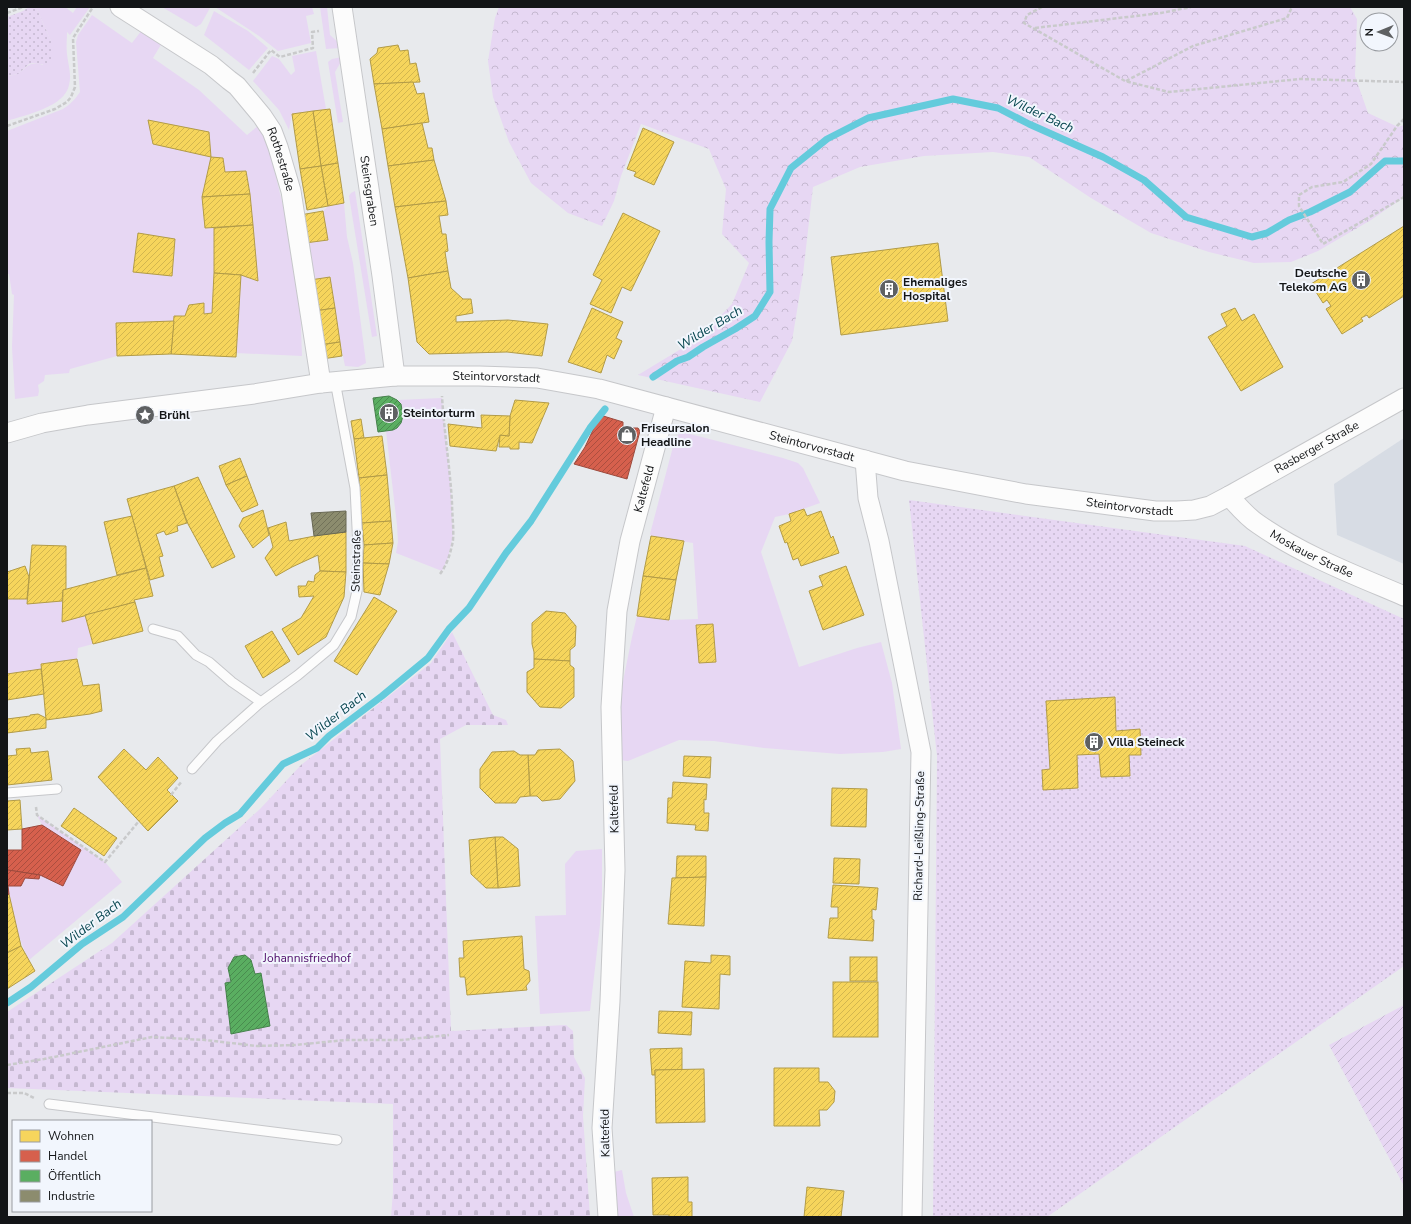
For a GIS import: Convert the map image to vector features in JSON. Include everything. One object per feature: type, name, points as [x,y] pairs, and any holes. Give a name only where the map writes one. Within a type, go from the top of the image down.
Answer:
[{"type":"street","name":"Rothestraße","points":[[120,7],[211,65],[237,86],[262,116],[272,131],[291,191],[328,382]]},
{"type":"street","name":"Steinsgraben","points":[[342,7],[382,276],[395,376]]},
{"type":"street","points":[[7,433],[42,423],[88,415],[254,394],[328,382],[395,376]]},
{"type":"street","name":"Steintorvorstadt","points":[[395,376],[537,378],[599,390],[660,405],[913,473],[1026,494],[1155,510],[1194,510],[1210,506],[1229,496]]},
{"type":"street","name":"Rasberger Straße","points":[[1229,496],[1404,398]]},
{"type":"street","name":"Kaltefeld","points":[[608,1217],[602,1128],[610,1001],[615,870],[611,707],[617,612],[630,541],[660,405]]},
{"type":"street","name":"Richard-Leißling-Straße","points":[[865,460],[868,498],[881,548],[921,752],[912,1217]]},
{"type":"street","name":"Moskauer Straße","points":[[1229,496],[1256,523],[1284,541],[1330,564],[1404,596]]},
{"type":"lane","name":"Steinstraße","points":[[192,769],[217,741],[261,702],[298,675],[334,645],[351,617],[357,591],[358,547],[355,488],[328,382]]},
{"type":"lane","points":[[153,629],[178,636],[196,655],[209,662],[232,682],[261,702]]},
{"type":"lane","points":[[7,793],[57,789]]},
{"type":"lane","points":[[49,1104],[337,1140]]},
{"type":"path","points":[[7,12],[23,7]]},
{"type":"path","points":[[7,126],[55,109],[71,97],[75,87],[73,38],[93,7]]},
{"type":"path","points":[[1042,7],[1027,15],[1024,23],[1125,81],[1169,92],[1300,79],[1404,82]]},
{"type":"path","points":[[1034,28],[1161,13],[1191,7]]},
{"type":"path","points":[[1125,81],[1193,46],[1287,18],[1292,7]]},
{"type":"path","points":[[252,74],[271,50],[280,57],[313,48],[312,32],[319,30]]},
{"type":"path","points":[[1404,119],[1397,126],[1371,164],[1343,182],[1312,187],[1299,195],[1299,206],[1323,244],[1404,197]]},
{"type":"path","points":[[440,574],[450,552],[453,528],[451,483],[444,427],[441,376]]},
{"type":"path","points":[[34,791],[37,815],[105,862],[139,821]]},
{"type":"path","points":[[7,1065],[152,1037],[205,1040],[257,1046],[295,1045],[345,1040],[402,1040],[449,1035]]},
{"type":"path","points":[[7,1093],[24,1093]]},
{"type":"shaded area","points":[[1404,438],[1404,564],[1337,535],[1334,484]]},
{"type":"green space","points":[[29,7],[36,7],[51,41],[51,62],[47,65],[33,63],[29,64],[18,74],[7,76],[7,17]]},
{"type":"green space","points":[[36,7],[65,7],[73,13],[77,7],[90,7],[70,35],[67,32],[67,51],[70,77],[66,93],[60,99],[43,109],[7,121],[7,76],[18,74],[27,66],[32,64],[43,65],[51,41]]},
{"type":"green space","points":[[162,7],[210,8],[201,24],[196,27]]},
{"type":"green space","points":[[215,7],[312,7],[314,14],[306,16],[311,43],[278,51],[259,36]]},
{"type":"green space","points":[[320,7],[327,7],[330,35],[340,44],[340,48],[326,49]]},
{"type":"green space","points":[[499,7],[1350,7],[1357,19],[1355,76],[1368,113],[1398,127],[1404,125],[1404,197],[1371,220],[1318,251],[1291,262],[1254,263],[1209,252],[1151,233],[1091,198],[1029,157],[993,152],[924,156],[860,167],[813,187],[803,274],[792,341],[760,402],[638,375],[699,338],[732,304],[749,263],[722,234],[726,189],[709,149],[641,124],[621,176],[614,201],[602,226],[568,213],[531,183],[509,142],[493,97],[488,61],[495,18]]},
{"type":"green space","points":[[214,11],[248,31],[268,48],[249,70],[204,35]]},
{"type":"green space","points":[[92,15],[132,43],[142,30],[162,43],[153,58],[199,90],[247,135],[259,125],[267,140],[284,210],[300,299],[302,356],[236,353],[241,275],[258,281],[250,194],[246,171],[225,172],[223,158],[211,157],[202,197],[205,228],[214,228],[212,313],[204,314],[204,303],[189,305],[185,316],[174,316],[174,321],[116,323],[117,356],[70,369],[69,373],[45,375],[44,381],[38,385],[38,396],[15,399],[12,347],[14,295],[12,294],[9,274],[7,274],[7,131],[63,109],[78,95],[80,92],[76,42],[78,35]],"holes":[[[149,120],[209,132],[211,156],[153,144]],[[138,233],[175,239],[172,276],[133,272]]]},
{"type":"green space","points":[[316,51],[326,109],[292,114],[289,130],[279,110],[253,81],[272,56],[279,59],[291,75],[295,71],[292,56]]},
{"type":"green space","points":[[342,57],[342,60],[335,72],[343,122],[338,123],[328,62],[332,59]]},
{"type":"green space","points":[[355,191],[377,336],[372,337],[349,196]]},
{"type":"green space","points":[[344,203],[347,237],[353,263],[366,363],[358,367],[345,366],[330,277],[310,280],[305,243],[327,240],[323,211],[328,206]]},
{"type":"green space","points":[[442,398],[451,491],[453,535],[448,558],[442,571],[396,553],[398,542],[397,525],[386,431],[397,427],[403,420],[403,410],[397,400]]},
{"type":"green space","points":[[686,433],[783,458],[798,463],[803,468],[820,503],[789,514],[775,517],[761,552],[799,667],[857,648],[881,642],[892,683],[901,749],[883,752],[840,754],[764,748],[714,741],[679,740],[628,761],[620,760],[620,696],[637,616],[669,620],[698,619],[693,543],[651,536],[650,534],[675,439],[679,434]]},
{"type":"green space","points":[[909,500],[1245,546],[1404,619],[1404,966],[1047,1217],[933,1217],[937,756]]},
{"type":"green space","points":[[7,599],[27,599],[27,604],[62,601],[62,621],[85,615],[93,644],[78,648],[77,659],[41,664],[41,669],[7,674]]},
{"type":"green space","name":"Johannisfriedhof","points":[[452,632],[493,715],[506,720],[508,725],[466,725],[440,739],[451,1031],[566,1025],[573,1031],[574,1057],[585,1078],[583,1116],[590,1217],[391,1217],[393,1192],[393,1104],[7,1088],[7,1012],[112,943],[260,809],[301,765],[431,663]]},
{"type":"green space","points":[[37,815],[105,862],[122,882],[29,960],[18,933],[8,886],[21,886],[25,878],[39,879],[42,825]]},
{"type":"green space","points":[[602,849],[602,895],[600,925],[590,1011],[540,1014],[535,916],[566,915],[565,864],[576,851]]},
{"type":"green space","points":[[1404,1005],[1404,1186],[1329,1045]]},
{"type":"green space","points":[[622,1170],[626,1193],[634,1217],[617,1217],[614,1172]]},
{"type":"building: Wohnen","points":[[398,45],[400,51],[408,50],[410,64],[416,63],[420,82],[374,84],[370,59],[377,53],[378,48]]},
{"type":"building: Wohnen","points":[[413,82],[417,94],[424,93],[429,122],[382,129],[374,84]]},
{"type":"building: Wohnen","points":[[330,109],[338,163],[321,166],[313,111]]},
{"type":"building: Wohnen","points":[[313,111],[321,166],[300,169],[292,114]]},
{"type":"building: Wohnen","points":[[148,120],[209,132],[211,157],[153,144]]},
{"type":"building: Wohnen","points":[[422,123],[428,148],[432,148],[434,160],[388,166],[382,129]]},
{"type":"building: Wohnen","points":[[643,128],[674,142],[654,185],[634,176],[636,172],[627,169]]},
{"type":"building: Wohnen","points":[[211,157],[223,158],[225,172],[246,171],[250,194],[202,197]]},
{"type":"building: Wohnen","points":[[434,160],[446,201],[395,207],[388,166]]},
{"type":"building: Wohnen","points":[[338,163],[344,203],[328,206],[321,166]]},
{"type":"building: Wohnen","points":[[321,166],[328,206],[307,210],[300,169]]},
{"type":"building: Wohnen","points":[[250,194],[253,225],[205,228],[202,197]]},
{"type":"building: Wohnen","points":[[446,201],[448,215],[439,216],[442,234],[446,234],[448,251],[445,252],[448,271],[408,278],[395,207]]},
{"type":"building: Wohnen","points":[[323,211],[328,240],[305,243],[300,215]]},
{"type":"building: Wohnen","points":[[623,213],[660,231],[631,291],[622,287],[611,313],[590,304],[602,280],[593,275]]},
{"type":"building: Wohnen","points":[[253,225],[258,281],[241,275],[214,273],[214,228]]},
{"type":"building: Wohnen","name":"Deutsche Telekom AG","points":[[1404,226],[1404,296],[1369,318],[1367,315],[1361,318],[1363,321],[1342,334],[1326,309],[1331,306],[1327,300],[1323,303],[1311,284],[1330,272],[1332,276],[1339,272],[1337,268]]},
{"type":"building: Wohnen","points":[[138,233],[175,239],[172,276],[133,272]]},
{"type":"building: Wohnen","name":"Ehemaliges Hospital","points":[[938,243],[948,321],[841,335],[831,257]]},
{"type":"building: Wohnen","points":[[448,271],[451,288],[463,299],[471,299],[473,313],[456,316],[456,322],[508,320],[548,324],[542,356],[507,352],[429,354],[417,342],[408,278]]},
{"type":"building: Wohnen","points":[[214,273],[241,275],[236,357],[171,354],[174,316],[185,316],[189,305],[204,303],[204,314],[212,313]]},
{"type":"building: Wohnen","points":[[330,277],[335,308],[315,311],[310,280]]},
{"type":"building: Wohnen","points":[[335,308],[340,342],[320,345],[315,311]]},
{"type":"building: Wohnen","points":[[592,308],[623,322],[616,338],[622,341],[614,359],[607,355],[601,373],[568,362]]},
{"type":"building: Wohnen","points":[[1235,308],[1242,321],[1254,314],[1283,367],[1241,391],[1208,337],[1227,326],[1221,314]]},
{"type":"building: Wohnen","points":[[174,321],[171,354],[117,356],[116,323]]},
{"type":"building: Wohnen","points":[[340,342],[342,356],[322,359],[320,345]]},
{"type":"building: Wohnen","points":[[515,400],[549,403],[532,443],[519,442],[519,449],[499,447],[500,435],[509,436],[510,416]]},
{"type":"building: Wohnen","points":[[481,415],[510,416],[509,436],[500,435],[496,451],[450,446],[448,424],[482,428]]},
{"type":"building: Wohnen","points":[[361,419],[364,438],[354,439],[351,421]]},
{"type":"building: Wohnen","points":[[382,436],[387,475],[359,478],[354,439]]},
{"type":"building: Wohnen","points":[[240,458],[247,476],[226,485],[219,466]]},
{"type":"building: Wohnen","points":[[387,475],[391,521],[362,523],[359,478]]},
{"type":"building: Wohnen","points":[[247,476],[258,505],[242,512],[226,485]]},
{"type":"building: Wohnen","points":[[198,477],[235,557],[212,568],[188,524],[174,486]]},
{"type":"building: Wohnen","points":[[174,486],[187,523],[177,526],[178,531],[166,535],[164,531],[156,534],[163,556],[159,557],[164,576],[150,580],[127,499]]},
{"type":"building: Wohnen","points":[[804,509],[807,516],[821,511],[831,538],[833,536],[839,553],[801,566],[798,558],[793,560],[787,542],[785,543],[779,526],[791,521],[789,514]]},
{"type":"building: Wohnen","points":[[263,510],[269,535],[253,548],[239,526],[243,518]]},
{"type":"building: Wohnen","points":[[132,516],[146,568],[117,575],[104,522]]},
{"type":"building: Wohnen","points":[[391,521],[393,543],[364,545],[362,523]]},
{"type":"building: Wohnen","points":[[286,522],[289,541],[325,534],[346,532],[346,572],[320,571],[318,555],[276,576],[265,558],[273,547],[268,528]]},
{"type":"building: Wohnen","points":[[651,536],[684,541],[676,580],[643,576]]},
{"type":"building: Wohnen","points":[[393,543],[389,564],[363,563],[364,545]]},
{"type":"building: Wohnen","points":[[32,545],[66,546],[66,589],[63,590],[62,601],[27,604]]},
{"type":"building: Wohnen","points":[[363,563],[389,564],[380,595],[364,592]]},
{"type":"building: Wohnen","points":[[25,566],[29,577],[27,599],[7,599],[7,572]]},
{"type":"building: Wohnen","points":[[846,566],[864,615],[823,630],[809,591],[823,586],[819,576]]},
{"type":"building: Wohnen","points":[[146,568],[153,596],[134,600],[135,602],[62,622],[63,590]]},
{"type":"building: Wohnen","points":[[320,571],[346,572],[344,597],[326,637],[298,655],[282,629],[301,618],[314,596],[299,597],[298,586],[306,586],[308,581],[314,582],[315,575]]},
{"type":"building: Wohnen","points":[[643,576],[676,580],[669,620],[637,616]]},
{"type":"building: Wohnen","points":[[374,597],[397,611],[357,675],[334,661]]},
{"type":"building: Wohnen","points":[[135,602],[143,631],[93,644],[85,615]]},
{"type":"building: Wohnen","points":[[546,611],[565,613],[576,626],[575,646],[570,650],[570,661],[534,659],[532,623]]},
{"type":"building: Wohnen","points":[[713,624],[716,662],[699,663],[696,625]]},
{"type":"building: Wohnen","points":[[272,631],[290,661],[263,678],[245,646]]},
{"type":"building: Wohnen","points":[[77,659],[83,686],[99,684],[102,711],[46,720],[41,664]]},
{"type":"building: Wohnen","points":[[534,659],[570,661],[570,665],[574,668],[574,697],[561,708],[540,707],[527,692],[527,672],[534,668]]},
{"type":"building: Wohnen","points":[[41,669],[44,694],[7,700],[7,674]]},
{"type":"building: Wohnen","name":"Villa Steineck","points":[[1115,697],[1116,731],[1140,729],[1141,755],[1129,755],[1130,776],[1101,777],[1099,754],[1077,755],[1078,788],[1043,790],[1042,770],[1050,769],[1046,701]]},
{"type":"building: Wohnen","points":[[38,714],[46,718],[46,728],[7,733],[7,719]]},
{"type":"building: Wohnen","points":[[30,748],[31,753],[48,751],[52,780],[7,785],[7,756],[17,755],[16,749]]},
{"type":"building: Wohnen","points":[[124,749],[146,770],[158,757],[178,778],[167,790],[178,801],[148,831],[98,777]]},
{"type":"building: Wohnen","points":[[560,749],[573,761],[575,781],[560,799],[542,801],[537,796],[530,796],[528,755],[535,755],[538,750]]},
{"type":"building: Wohnen","points":[[514,751],[520,755],[528,755],[530,796],[520,797],[516,803],[495,803],[480,788],[480,769],[492,752]]},
{"type":"building: Wohnen","points":[[684,756],[711,757],[710,778],[683,776]]},
{"type":"building: Wohnen","points":[[673,782],[707,784],[706,800],[704,799],[704,813],[709,813],[708,831],[695,830],[696,825],[667,823],[668,798],[672,798]]},
{"type":"building: Wohnen","points":[[832,788],[867,789],[866,827],[831,826]]},
{"type":"building: Wohnen","points":[[20,800],[22,829],[7,830],[7,801]]},
{"type":"building: Wohnen","points":[[74,808],[117,838],[104,856],[61,826]]},
{"type":"building: Wohnen","points":[[495,837],[503,837],[518,849],[520,886],[498,888]]},
{"type":"building: Wohnen","points":[[495,837],[498,888],[486,888],[471,874],[469,840]]},
{"type":"building: Wohnen","points":[[677,856],[706,856],[706,877],[676,878]]},
{"type":"building: Wohnen","points":[[834,858],[860,859],[859,884],[833,883]]},
{"type":"building: Wohnen","points":[[706,877],[704,926],[668,924],[672,878]]},
{"type":"building: Wohnen","points":[[833,885],[878,888],[876,910],[872,909],[872,919],[874,920],[873,941],[828,938],[830,918],[838,918],[838,907],[831,907]]},
{"type":"building: Wohnen","points":[[9,894],[21,946],[7,953],[7,895]]},
{"type":"building: Wohnen","points":[[522,936],[524,969],[529,971],[530,981],[526,986],[527,990],[467,995],[465,977],[460,977],[459,958],[464,958],[463,941]]},
{"type":"building: Wohnen","points":[[21,946],[35,971],[7,989],[7,953]]},
{"type":"building: Wohnen","points":[[711,955],[730,956],[730,975],[720,974],[719,1009],[682,1007],[685,961],[711,963]]},
{"type":"building: Wohnen","points":[[850,957],[877,957],[877,981],[850,981]]},
{"type":"building: Wohnen","points":[[833,982],[878,982],[878,1037],[833,1037]]},
{"type":"building: Wohnen","points":[[659,1011],[692,1012],[691,1035],[658,1033]]},
{"type":"building: Wohnen","points":[[682,1048],[682,1070],[655,1070],[655,1075],[652,1075],[650,1049]]},
{"type":"building: Wohnen","points":[[774,1068],[819,1068],[819,1082],[828,1082],[835,1091],[834,1102],[827,1110],[819,1110],[820,1126],[774,1126]]},
{"type":"building: Wohnen","points":[[704,1069],[705,1122],[656,1123],[655,1070]]},
{"type":"building: Wohnen","points":[[688,1177],[688,1202],[692,1202],[692,1217],[653,1215],[652,1178]]},
{"type":"building: Wohnen","points":[[807,1187],[844,1191],[841,1217],[804,1217]]},
{"type":"building: Handel","points":[[600,415],[623,422],[623,428],[631,431],[633,428],[638,428],[640,431],[627,479],[574,464],[585,447]]},
{"type":"building: Handel","points":[[42,825],[81,850],[63,886],[40,875],[7,870],[7,850],[22,850],[22,829]]},
{"type":"building: Handel","points":[[7,870],[40,875],[39,879],[25,878],[21,886],[8,886],[9,894],[7,895]]},
{"type":"building: Öffentlich","name":"Steintorturm","points":[[389,396],[401,404],[403,416],[401,423],[393,430],[378,432],[373,398]]},
{"type":"building: Öffentlich","points":[[245,955],[251,960],[255,974],[261,973],[270,1026],[231,1034],[225,983],[231,982],[228,968],[234,957]]},
{"type":"building: Industrie","points":[[346,511],[346,532],[314,536],[311,513]]},
{"type":"waterway","name":"Wilder Bach","points":[[653,377],[677,361],[688,357],[755,316],[770,292],[770,209],[791,168],[827,139],[868,118],[953,99],[998,108],[1029,124],[1103,157],[1144,180],[1186,217],[1252,237],[1267,233],[1289,220],[1310,212],[1350,192],[1385,161],[1404,161]]},
{"type":"waterway","name":"Wilder Bach","points":[[7,1003],[31,987],[82,944],[123,917],[205,838],[240,814],[283,764],[317,748],[329,736],[382,696],[428,658],[449,629],[469,608],[506,553],[531,521],[590,428],[605,409]]},
{"type":"place","name":"Deutsche Telekom AG","points":[[1361,280]]},
{"type":"place","name":"Ehemaliges Hospital","points":[[889,289]]},
{"type":"place","name":"Steintorturm","points":[[389,413]]},
{"type":"place","name":"Brühl","points":[[145,415]]},
{"type":"place","name":"Friseursalon Headline","points":[[627,435]]},
{"type":"place","name":"Villa Steineck","points":[[1094,742]]}]
